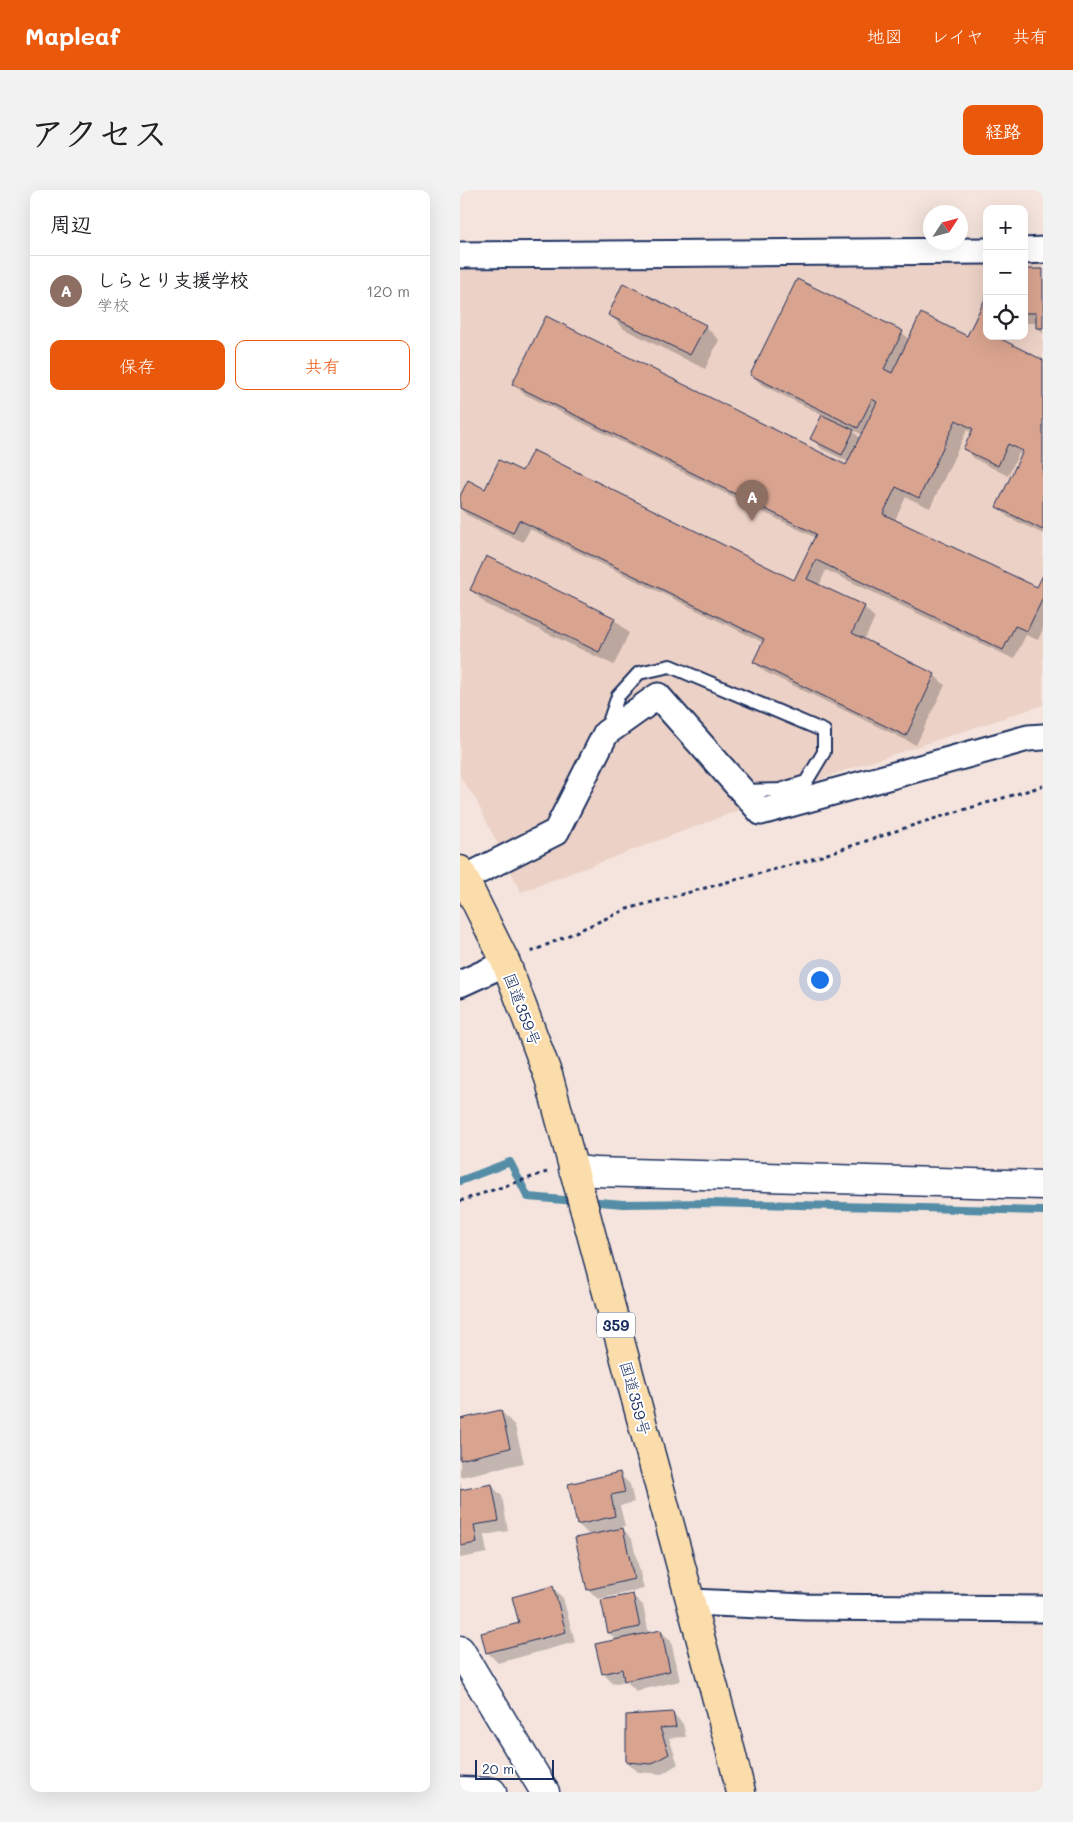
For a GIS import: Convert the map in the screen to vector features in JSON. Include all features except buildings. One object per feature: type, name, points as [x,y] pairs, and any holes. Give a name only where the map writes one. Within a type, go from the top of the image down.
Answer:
[{"type":"highway","name":"国道359号","points":[[462,874],[506,964],[549,1078],[741,1792]]},
{"type":"street","points":[[1028,250],[1043,250]]},
{"type":"street","points":[[460,255],[983,251]]},
{"type":"street","points":[[462,874],[556,832],[606,733],[658,696],[761,812],[1028,738],[1043,737]]},
{"type":"street","points":[[460,984],[506,964]]},
{"type":"street","points":[[573,1169],[595,1172],[1043,1185]]},
{"type":"street","points":[[691,1602],[805,1607],[1043,1609]]},
{"type":"street","points":[[460,1650],[545,1792]]},
{"type":"street","points":[[460,1791],[492,1792]]},
{"type":"lane","points":[[606,733],[618,696],[639,673],[670,666],[824,731],[824,752],[806,782],[780,790],[742,791]]},
{"type":"path","points":[[506,964],[626,909],[809,860],[924,822],[1043,786]]},
{"type":"path","points":[[460,1201],[553,1170],[573,1169]]},
{"type":"shaded area","points":[[1028,264],[1043,264],[1043,705],[843,771],[521,892],[475,798],[460,777],[460,270],[983,265],[983,340],[1028,340]]},
{"type":"waterway","points":[[460,1181],[510,1162],[528,1197],[576,1201]]},
{"type":"waterway","points":[[587,1201],[623,1204],[712,1203],[1043,1211]]},
{"type":"place","name":"しらとり支援学校","points":[[752,521]]}]
